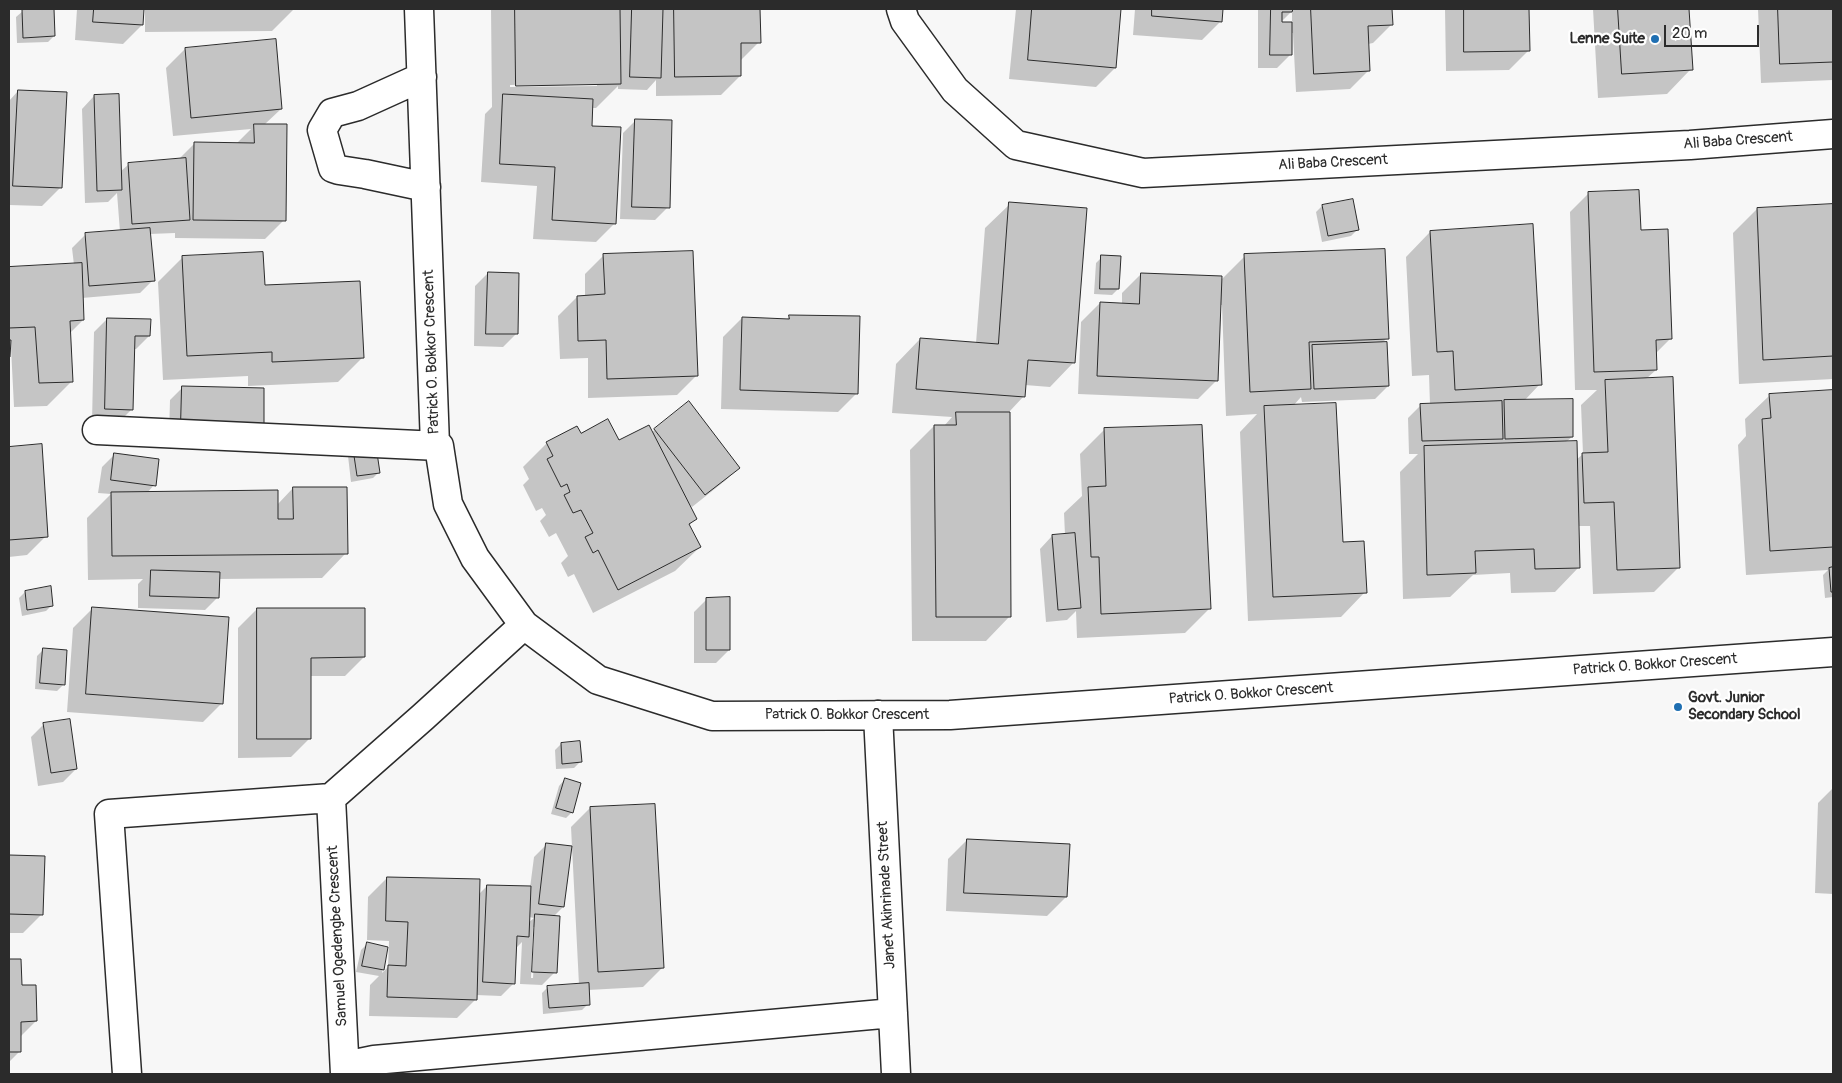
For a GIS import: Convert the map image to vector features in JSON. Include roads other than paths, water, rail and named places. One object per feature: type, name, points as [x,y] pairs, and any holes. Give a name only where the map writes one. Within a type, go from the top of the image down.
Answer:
[{"type":"street","name":"Patrick O. Bokkor Crescent","points":[[419,9],[435,445],[439,446],[448,504],[474,558],[524,625],[598,680],[712,716],[960,714],[1833,652]]},
{"type":"street","name":"Ali Baba Crescent","points":[[901,9],[905,21],[954,90],[1016,145],[1143,172],[1690,145],[1833,134]]},
{"type":"street","points":[[422,77],[358,106],[332,113],[322,130],[333,168],[426,187]]},
{"type":"street","points":[[97,430],[439,446]]},
{"type":"street","points":[[127,1074],[109,814],[331,798],[524,625]]},
{"type":"street","name":"Janet Akinrinade Street","points":[[878,715],[896,1074]]},
{"type":"street","name":"Samuel Ogedengbe Crescent","points":[[331,798],[345,1070]]},
{"type":"street","points":[[345,1070],[384,1059],[893,1013]]},
{"type":"place","name":"Lenne Suite","points":[[1655,39]]},
{"type":"place","name":"Govt. Junior Secondary School","points":[[1678,707]]}]
